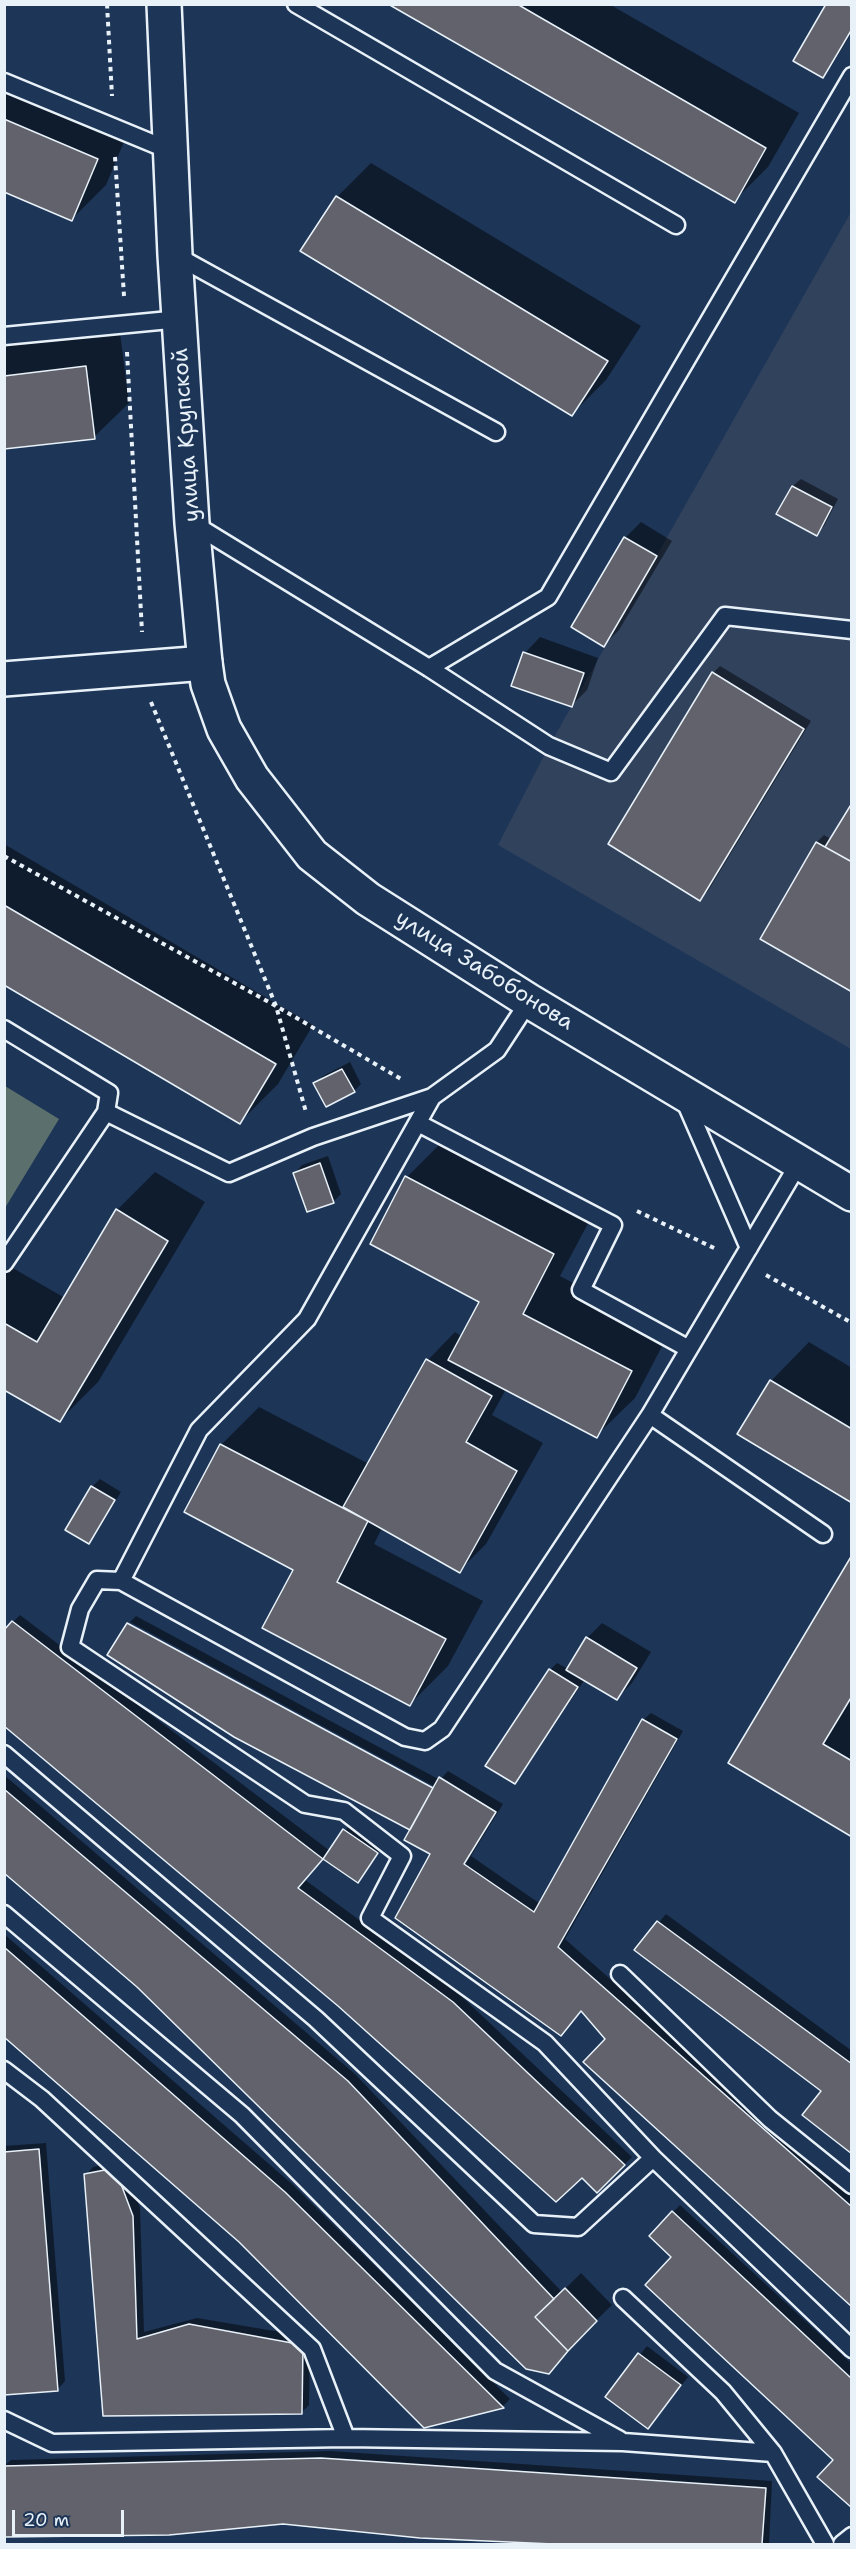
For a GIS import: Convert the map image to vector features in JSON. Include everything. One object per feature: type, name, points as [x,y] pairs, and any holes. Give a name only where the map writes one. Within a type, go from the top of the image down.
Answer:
[{"type":"street","name":"улица Крупской","points":[[164,4],[175,255],[192,523],[205,663]]},
{"type":"street","points":[[4,680],[205,663]]},
{"type":"street","name":"улица Забобонова","points":[[205,663],[208,684],[230,738],[252,778],[312,855],[368,899],[529,1001],[852,1194]]},
{"type":"lane","points":[[296,4],[676,225]]},
{"type":"lane","points":[[429,668],[548,597],[852,76]]},
{"type":"lane","points":[[4,82],[171,151]]},
{"type":"lane","points":[[175,255],[496,432]]},
{"type":"lane","points":[[4,336],[180,319]]},
{"type":"lane","points":[[192,523],[429,668],[549,746],[611,772],[725,616],[852,630]]},
{"type":"lane","points":[[106,1112],[229,1173],[313,1137],[432,1097],[496,1050],[529,1001]]},
{"type":"lane","points":[[4,1029],[109,1093],[106,1112],[4,1263]]},
{"type":"lane","points":[[681,1093],[745,1255]]},
{"type":"lane","points":[[121,1581],[199,1430],[307,1319],[432,1097]]},
{"type":"lane","points":[[418,1123],[613,1226],[581,1290],[689,1349]]},
{"type":"lane","points":[[799,1163],[650,1415],[442,1729],[425,1741],[405,1737],[121,1581],[97,1580],[80,1609],[69,1647],[305,1804],[344,1811],[402,1856],[370,1918],[545,2043],[653,2158],[852,2349]]},
{"type":"lane","points":[[650,1415],[823,1534]]},
{"type":"lane","points":[[4,1754],[316,2019],[534,2224],[578,2227],[653,2158]]},
{"type":"lane","points":[[4,1914],[242,2115],[495,2371],[623,2442]]},
{"type":"lane","points":[[620,1974],[770,2119],[852,2186]]},
{"type":"lane","points":[[4,2070],[42,2099],[312,2349],[346,2438]]},
{"type":"lane","points":[[623,2298],[723,2392],[773,2453],[825,2544]]},
{"type":"lane","points":[[4,2420],[52,2442],[346,2438],[623,2442],[773,2453]]},
{"type":"lane","points":[[842,2544],[852,2536]]},
{"type":"path","points":[[149,698],[276,1006],[313,1137]]},
{"type":"path","points":[[4,856],[276,1006],[432,1097]]},
{"type":"path","points":[[745,1255],[852,1323]]},
{"type":"shaded area","points":[[851,212],[851,1049],[498,845],[549,746]]},
{"type":"green space","points":[[5,1086],[59,1119],[5,1208]]},
{"type":"building","points":[[388,4],[517,4],[766,148],[735,203]]},
{"type":"building","points":[[826,4],[847,4],[852,7],[852,29],[823,78],[793,61]]},
{"type":"building","points":[[4,119],[98,159],[72,221],[4,192]]},
{"type":"building","points":[[336,196],[608,361],[572,416],[300,251]]},
{"type":"building","points":[[86,366],[95,439],[4,449],[4,376]]},
{"type":"building","points":[[792,486],[832,507],[817,536],[776,514]]},
{"type":"building","points":[[624,537],[657,556],[604,647],[571,627]]},
{"type":"building","points":[[523,652],[584,673],[572,707],[511,686]]},
{"type":"building","points":[[712,672],[804,729],[700,901],[608,844]]},
{"type":"building","points":[[852,803],[852,862],[825,847]]},
{"type":"building","points":[[816,842],[852,862],[852,992],[760,939]]},
{"type":"building","points":[[4,905],[276,1064],[240,1124],[4,985]]},
{"type":"building","points":[[342,1069],[355,1092],[326,1107],[313,1083]]},
{"type":"building","points":[[320,1163],[334,1203],[307,1212],[293,1173]]},
{"type":"building","points":[[405,1176],[554,1254],[523,1314],[632,1371],[597,1438],[448,1360],[479,1302],[370,1244]]},
{"type":"building","points":[[116,1209],[168,1241],[60,1422],[4,1390],[4,1323],[37,1342]]},
{"type":"building","points":[[426,1359],[492,1396],[466,1442],[517,1471],[460,1573],[343,1507]]},
{"type":"building","points":[[770,1380],[852,1429],[852,1503],[737,1434]]},
{"type":"building","points":[[220,1444],[368,1521],[337,1582],[446,1639],[410,1706],[262,1628],[293,1570],[184,1512]]},
{"type":"building","points":[[91,1486],[115,1500],[89,1544],[65,1530]]},
{"type":"building","points":[[852,1555],[852,1696],[823,1744],[852,1761],[852,1837],[728,1763]]},
{"type":"building","points":[[12,1621],[323,1859],[298,1888],[453,2002],[625,2165],[597,2193],[582,2178],[556,2202],[338,2006],[4,1726],[4,1630]]},
{"type":"building","points":[[127,1623],[433,1788],[410,1830],[234,1737],[107,1655]]},
{"type":"building","points":[[586,1637],[637,1668],[617,1700],[566,1670]]},
{"type":"building","points":[[549,1669],[578,1687],[515,1784],[485,1766]]},
{"type":"building","points":[[642,1719],[677,1739],[558,1947],[852,2207],[852,2307],[583,2062],[605,2039],[581,2011],[561,2036],[395,1918],[430,1854],[404,1840],[439,1777],[496,1812],[464,1864],[534,1912]]},
{"type":"building","points":[[4,1789],[348,2081],[554,2299],[535,2317],[568,2351],[549,2374],[526,2369],[137,1987],[4,1873]]},
{"type":"building","points":[[343,1829],[378,1853],[358,1883],[323,1859]]},
{"type":"building","points":[[657,1921],[852,2064],[852,2154],[802,2115],[821,2091],[634,1950]]},
{"type":"building","points":[[4,1947],[285,2192],[504,2408],[424,2428],[239,2242],[4,2037]]},
{"type":"building","points":[[39,2149],[58,2391],[4,2395],[4,2152]]},
{"type":"building","points":[[115,2168],[133,2216],[137,2339],[189,2324],[303,2345],[302,2414],[103,2416],[84,2174]]},
{"type":"building","points":[[672,2211],[852,2379],[852,2508],[817,2477],[833,2460],[645,2285],[671,2257],[649,2236]]},
{"type":"building","points":[[565,2288],[597,2321],[568,2351],[535,2317]]},
{"type":"building","points":[[638,2353],[681,2385],[648,2429],[605,2397]]},
{"type":"building","points":[[321,2458],[766,2488],[762,2544],[553,2544],[420,2538],[283,2524],[169,2535],[4,2537],[4,2466]]}]
